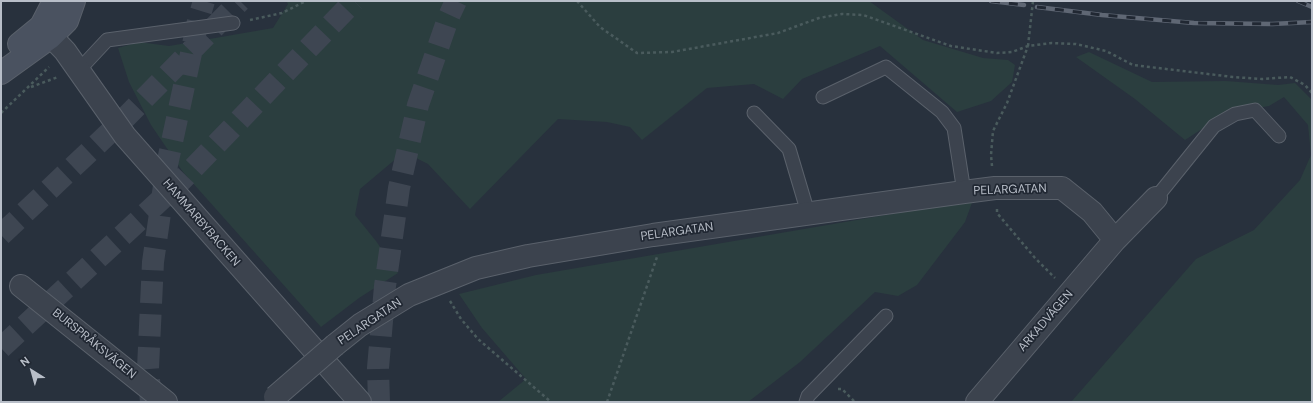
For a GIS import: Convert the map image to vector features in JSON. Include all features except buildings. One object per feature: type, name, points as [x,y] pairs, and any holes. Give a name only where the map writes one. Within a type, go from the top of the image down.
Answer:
[{"type":"main road","points":[[1,73],[46,31],[54,1]]},
{"type":"main road","points":[[1,59],[46,31],[67,21],[74,1]]},
{"type":"street","name":"HAMMARBYBACKEN","points":[[46,31],[79,70],[126,136],[360,402]]},
{"type":"street","name":"PELARGATAN","points":[[273,400],[316,360],[360,326],[409,295],[438,282],[476,268],[528,256],[653,235],[995,188],[1062,188],[1092,212],[1112,236]]},
{"type":"street","name":"ARKADVÄGEN","points":[[976,402],[1071,292],[1112,236],[1156,198]]},
{"type":"street","name":"BURSPRÅKSVÄGEN","points":[[21,286],[166,402]]},
{"type":"lane","points":[[79,70],[107,40],[233,23]]},
{"type":"lane","points":[[823,96],[886,67],[942,112],[954,128],[964,192]]},
{"type":"lane","points":[[1156,198],[1214,126],[1235,114],[1255,110],[1280,136]]},
{"type":"lane","points":[[754,113],[789,149],[808,213]]},
{"type":"lane","points":[[806,402],[808,396],[886,316]]},
{"type":"path","points":[[233,23],[282,13],[306,1]]},
{"type":"path","points":[[577,1],[600,27],[637,53],[672,52],[778,33],[819,18],[842,14],[863,15],[951,46],[997,53],[1012,52],[1028,46],[1052,42],[1076,44],[1106,51],[1133,65],[1233,77],[1262,79],[1290,77],[1305,85],[1312,93]]},
{"type":"path","points":[[1033,1],[1028,46],[1016,82],[993,131],[991,155],[997,212],[1035,258],[1071,292]]},
{"type":"path","points":[[1,113],[30,87],[79,70]]},
{"type":"path","points":[[607,402],[658,254],[653,235]]},
{"type":"path","points":[[438,282],[461,320],[478,339],[551,402]]},
{"type":"shaded area","points":[[286,1],[869,1],[923,40],[983,58],[1008,60],[1015,65],[1012,82],[991,101],[957,112],[880,46],[802,79],[783,99],[754,84],[707,88],[642,140],[630,127],[607,122],[558,119],[470,209],[428,164],[404,152],[360,189],[355,215],[376,241],[398,273],[359,298],[321,327],[183,172],[151,125],[129,82],[118,48],[139,42],[169,46],[273,28],[288,4]]},
{"type":"shaded area","points":[[1089,52],[1152,82],[1226,81],[1278,85],[1295,83],[1312,100],[1312,402],[1071,402],[1196,259],[1254,230],[1300,180],[1311,155],[1308,125],[1284,97],[1269,106],[1225,114],[1185,140],[1135,99],[1076,57]]},
{"type":"shaded area","points":[[973,200],[965,222],[917,285],[898,296],[875,292],[800,362],[748,402],[498,402],[526,379],[482,328],[459,294],[536,275]]},
{"type":"tunnel","points":[[151,402],[148,368],[153,262],[167,165],[198,21],[204,1]]},
{"type":"tunnel","points":[[1,235],[126,117],[240,1]]},
{"type":"tunnel","points":[[1,348],[179,183],[354,1]]},
{"type":"tunnel","points":[[379,402],[378,368],[385,286],[399,188],[418,105],[449,16],[456,1]]},
{"type":"railway","points":[[991,1],[1024,5]]},
{"type":"railway","points":[[1298,1],[1312,7]]},
{"type":"railway","points":[[1037,7],[1102,15],[1194,23],[1272,24],[1312,22]]}]
